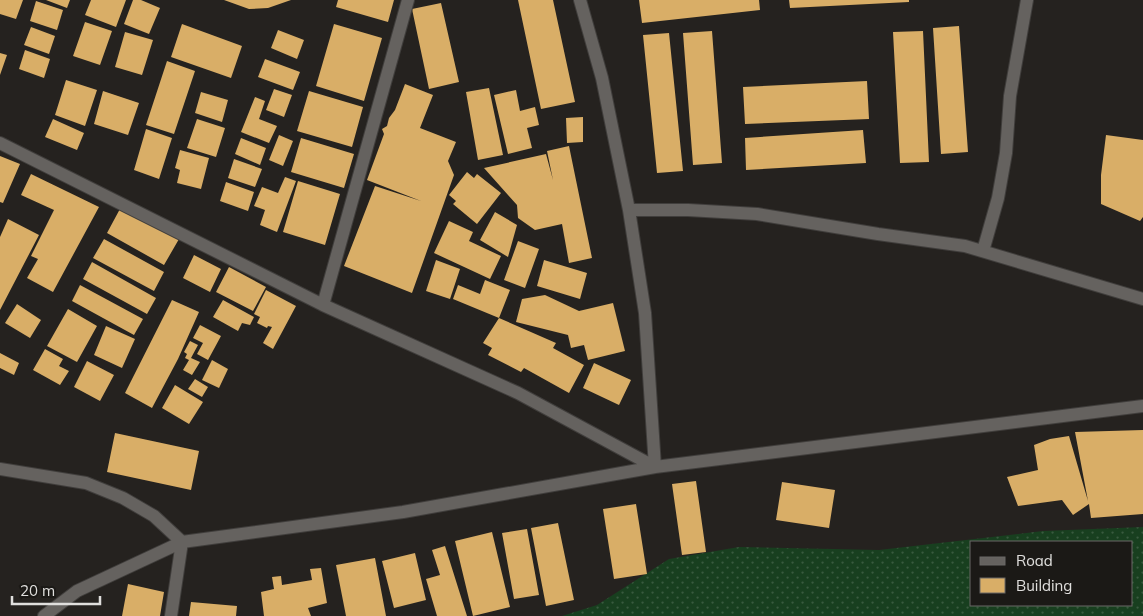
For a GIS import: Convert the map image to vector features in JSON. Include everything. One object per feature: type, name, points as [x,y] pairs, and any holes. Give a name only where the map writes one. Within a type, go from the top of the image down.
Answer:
[{"type":"street","points":[[323,305],[408,0]]},
{"type":"street","points":[[580,0],[602,78],[629,210],[645,313],[655,467]]},
{"type":"street","points":[[983,251],[998,198],[1006,153],[1010,96],[1026,0]]},
{"type":"street","points":[[0,143],[323,305],[518,393],[655,467]]},
{"type":"street","points":[[629,210],[688,210],[757,214],[965,246],[1143,299]]},
{"type":"street","points":[[44,616],[77,591],[182,542],[403,512],[655,467],[1143,406]]},
{"type":"street","points":[[0,469],[86,483],[123,498],[154,516],[182,542]]},
{"type":"street","points":[[171,616],[182,542]]},
{"type":"green space","points":[[1143,527],[1143,616],[562,616],[597,605],[669,559],[739,547],[879,550],[1043,531]]},
{"type":"building","points":[[0,0],[23,0],[16,19],[0,14]]},
{"type":"building","points":[[46,0],[70,0],[67,8]]},
{"type":"building","points":[[91,0],[126,0],[116,27],[85,15]]},
{"type":"building","points":[[133,0],[141,0],[160,8],[149,34],[124,24]]},
{"type":"building","points":[[224,0],[291,0],[268,8],[249,9]]},
{"type":"building","points":[[338,0],[394,0],[388,22],[336,7]]},
{"type":"building","points":[[518,0],[553,0],[575,102],[541,109]]},
{"type":"building","points":[[639,0],[759,0],[760,10],[642,23]]},
{"type":"building","points":[[789,0],[909,0],[909,2],[790,8]]},
{"type":"building","points":[[36,1],[63,10],[57,30],[30,21]]},
{"type":"building","points":[[441,3],[459,82],[429,89],[412,9]]},
{"type":"building","points":[[85,22],[112,31],[100,65],[73,56]]},
{"type":"building","points":[[182,24],[242,46],[231,78],[171,57]]},
{"type":"building","points":[[334,24],[382,38],[364,101],[316,86]]},
{"type":"building","points":[[959,26],[968,152],[941,154],[933,28]]},
{"type":"building","points":[[31,27],[55,36],[49,54],[24,45]]},
{"type":"building","points":[[278,30],[304,40],[297,59],[271,48]]},
{"type":"building","points":[[712,31],[722,163],[693,165],[683,33]]},
{"type":"building","points":[[923,31],[929,162],[900,163],[893,32]]},
{"type":"building","points":[[125,32],[153,40],[142,75],[115,67]]},
{"type":"building","points":[[669,33],[683,171],[657,173],[643,35]]},
{"type":"building","points":[[25,50],[50,59],[44,78],[19,69]]},
{"type":"building","points":[[0,53],[7,55],[0,75]]},
{"type":"building","points":[[265,59],[300,72],[293,90],[258,77]]},
{"type":"building","points":[[167,61],[195,71],[174,134],[146,125]]},
{"type":"building","points":[[66,80],[97,90],[85,126],[55,115]]},
{"type":"building","points":[[867,81],[869,119],[745,124],[743,87]]},
{"type":"building","points":[[405,84],[433,95],[420,128],[456,142],[448,161],[454,175],[412,293],[344,266],[375,186],[421,201],[367,180],[384,134],[382,129],[387,126]]},
{"type":"building","points":[[489,88],[503,155],[478,160],[466,92]]},
{"type":"building","points":[[274,89],[292,95],[284,117],[266,110]]},
{"type":"building","points":[[516,90],[520,111],[535,107],[539,125],[527,128],[532,148],[508,154],[494,95]]},
{"type":"building","points":[[103,91],[139,103],[128,135],[94,124]]},
{"type":"building","points":[[309,91],[363,107],[352,147],[297,131]]},
{"type":"building","points":[[201,92],[228,100],[222,122],[195,113]]},
{"type":"building","points":[[255,97],[265,101],[259,119],[277,126],[269,143],[241,132]]},
{"type":"building","points":[[583,117],[583,142],[567,143],[566,118]]},
{"type":"building","points":[[53,119],[84,133],[77,150],[45,137]]},
{"type":"building","points":[[197,119],[225,128],[216,157],[187,148]]},
{"type":"building","points":[[146,129],[172,138],[159,179],[134,170]]},
{"type":"building","points":[[863,130],[866,163],[746,170],[745,138]]},
{"type":"building","points":[[279,135],[293,141],[283,166],[269,160]]},
{"type":"building","points":[[1106,135],[1143,140],[1143,217],[1140,221],[1101,204],[1101,175]]},
{"type":"building","points":[[241,138],[266,148],[260,165],[235,154]]},
{"type":"building","points":[[301,138],[354,154],[344,188],[291,172]]},
{"type":"building","points":[[569,146],[592,258],[569,263],[562,224],[535,230],[518,218],[517,205],[484,168],[546,154],[553,180],[547,151]]},
{"type":"building","points":[[180,150],[209,158],[201,189],[177,183],[180,170],[175,168]]},
{"type":"building","points":[[0,156],[20,164],[3,203],[0,202]]},
{"type":"building","points":[[234,159],[262,169],[255,187],[228,178]]},
{"type":"building","points":[[467,172],[474,178],[477,174],[501,193],[477,224],[453,204],[456,201],[449,195]]},
{"type":"building","points":[[31,174],[99,207],[53,292],[27,278],[38,259],[31,256],[54,210],[21,195]]},
{"type":"building","points":[[285,177],[296,181],[277,232],[260,225],[265,210],[254,206],[262,187],[278,193]]},
{"type":"building","points":[[298,181],[340,194],[325,245],[283,232]]},
{"type":"building","points":[[226,182],[254,192],[248,211],[220,201]]},
{"type":"building","points":[[121,207],[179,239],[164,265],[107,233]]},
{"type":"building","points":[[495,212],[517,225],[508,257],[480,240]]},
{"type":"building","points":[[8,219],[39,235],[0,310],[0,237]]},
{"type":"building","points":[[449,221],[473,232],[469,241],[501,256],[490,279],[434,253]]},
{"type":"building","points":[[104,239],[164,272],[154,291],[93,258]]},
{"type":"building","points":[[518,241],[539,249],[525,288],[504,280]]},
{"type":"building","points":[[194,255],[221,269],[210,292],[183,278]]},
{"type":"building","points":[[436,260],[460,269],[450,299],[426,291]]},
{"type":"building","points":[[544,260],[587,273],[580,299],[537,286]]},
{"type":"building","points":[[92,262],[156,298],[147,314],[83,279]]},
{"type":"building","points":[[229,267],[266,287],[253,311],[216,292]]},
{"type":"building","points":[[485,280],[510,290],[499,318],[453,299],[458,285],[480,294]]},
{"type":"building","points":[[80,285],[143,319],[134,335],[72,301]]},
{"type":"building","points":[[266,290],[296,306],[273,349],[263,343],[272,327],[268,326],[267,328],[257,323],[260,317],[254,314]]},
{"type":"building","points":[[545,295],[579,311],[613,303],[625,351],[588,360],[584,345],[571,348],[568,335],[516,322],[522,299]]},
{"type":"building","points":[[172,300],[199,312],[178,359],[152,408],[125,393]]},
{"type":"building","points":[[223,300],[254,317],[250,325],[242,323],[238,331],[213,317]]},
{"type":"building","points":[[17,304],[41,320],[30,338],[5,323]]},
{"type":"building","points":[[68,309],[97,326],[77,362],[47,346]]},
{"type":"building","points":[[499,318],[556,343],[553,348],[584,365],[569,393],[524,368],[521,372],[488,355],[492,348],[483,343]]},
{"type":"building","points":[[200,325],[221,336],[208,360],[197,354],[203,343],[193,338]]},
{"type":"building","points":[[106,326],[135,339],[122,368],[94,355]]},
{"type":"building","points":[[190,341],[198,345],[191,358],[200,362],[192,375],[183,370],[189,360],[185,358],[187,354],[184,352]]},
{"type":"building","points":[[45,349],[63,359],[59,366],[69,371],[60,385],[33,370]]},
{"type":"building","points":[[0,353],[19,363],[14,375],[0,368]]},
{"type":"building","points":[[212,360],[228,369],[219,388],[202,380]]},
{"type":"building","points":[[87,361],[114,375],[100,401],[74,387]]},
{"type":"building","points":[[594,363],[631,380],[619,405],[583,388]]},
{"type":"building","points":[[195,379],[208,387],[202,397],[188,389]]},
{"type":"building","points":[[175,385],[203,402],[189,424],[162,408]]},
{"type":"building","points":[[1143,430],[1143,514],[1091,518],[1089,504],[1073,515],[1062,500],[1018,506],[1007,477],[1038,470],[1034,445],[1050,439],[1069,436],[1088,501],[1075,432]]},
{"type":"building","points":[[115,433],[199,451],[191,490],[107,472]]},
{"type":"building","points":[[696,481],[706,552],[682,555],[672,484]]},
{"type":"building","points":[[782,482],[835,490],[829,528],[776,520]]},
{"type":"building","points":[[636,504],[647,574],[614,579],[603,509]]},
{"type":"building","points":[[558,523],[574,600],[546,606],[531,528]]},
{"type":"building","points":[[527,529],[539,595],[514,599],[502,533]]},
{"type":"building","points":[[492,532],[510,607],[473,616],[455,541]]},
{"type":"building","points":[[445,546],[467,616],[437,616],[426,579],[440,575],[432,550]]},
{"type":"building","points":[[415,553],[426,600],[394,608],[382,561]]},
{"type":"building","points":[[375,558],[386,616],[346,616],[336,565]]},
{"type":"building","points":[[321,568],[327,603],[308,608],[311,616],[264,616],[261,592],[274,589],[272,577],[281,576],[282,585],[312,580],[310,569]]},
{"type":"building","points":[[128,584],[164,592],[160,616],[122,616]]},
{"type":"building","points":[[191,602],[237,606],[236,616],[189,616]]}]
